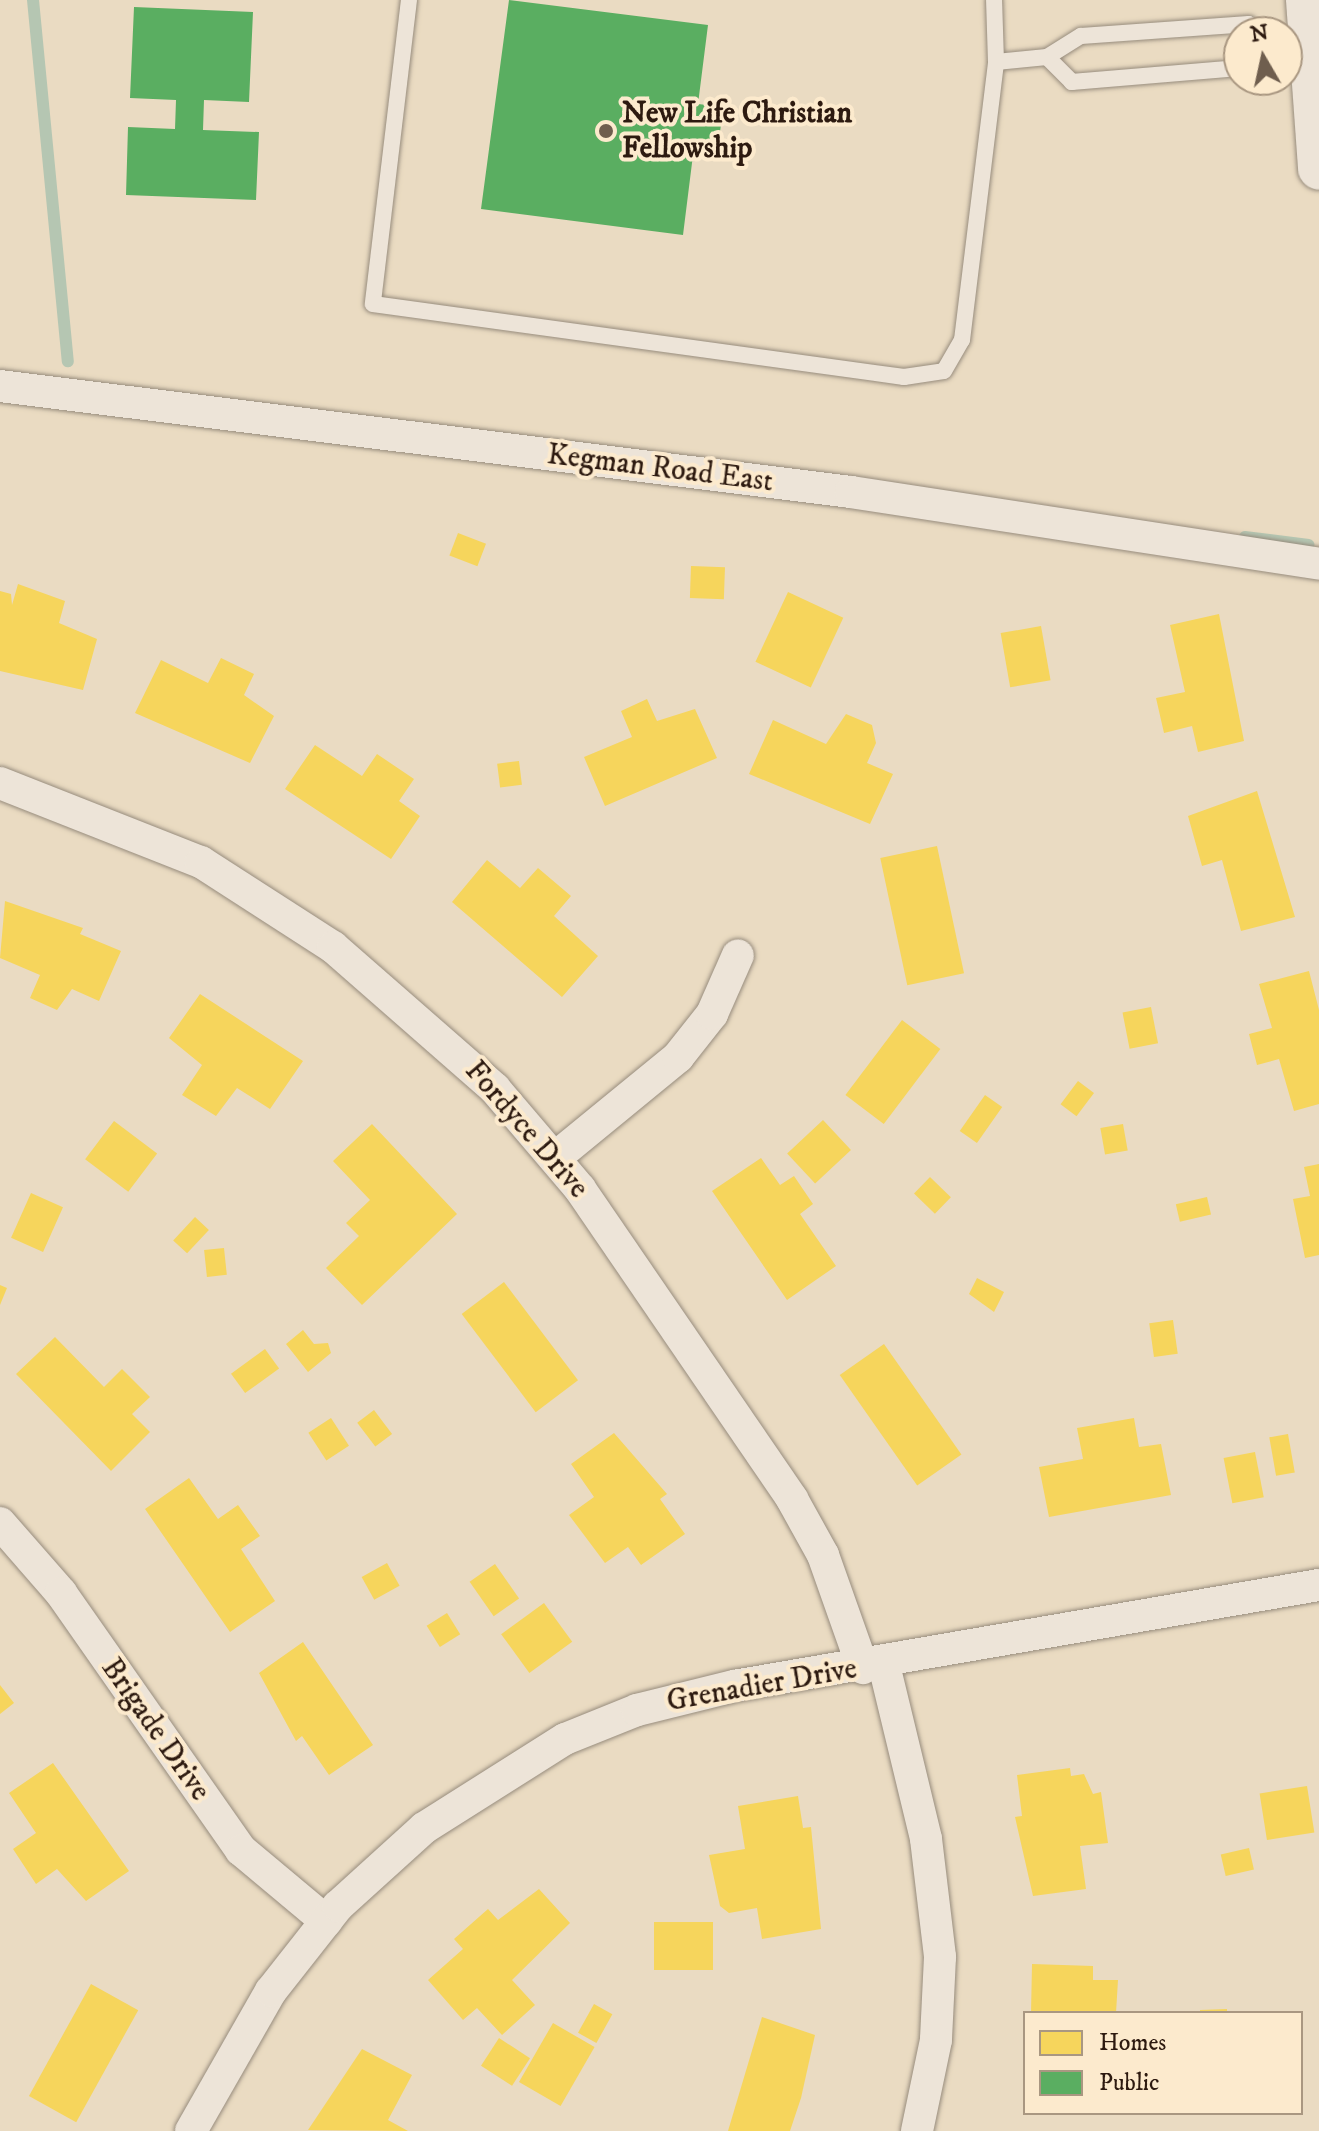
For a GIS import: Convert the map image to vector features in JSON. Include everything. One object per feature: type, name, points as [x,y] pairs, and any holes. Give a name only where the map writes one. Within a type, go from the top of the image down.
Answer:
[{"type":"street","points":[[1303,44],[1319,169]]},
{"type":"street","name":"Kegman Road East","points":[[0,386],[851,492],[1319,564]]},
{"type":"street","name":"Fordyce Drive","points":[[0,783],[201,862],[333,947],[437,1031],[556,1157],[792,1499],[823,1555],[873,1666],[926,1839],[940,1957],[936,2040],[917,2131]]},
{"type":"street","points":[[556,1157],[678,1057],[712,1014],[738,955]]},
{"type":"street","name":"Brigade Drive","points":[[0,1523],[61,1593],[241,1850],[326,1921]]},
{"type":"street","name":"Grenadier Drive","points":[[191,2131],[271,1991],[326,1921],[424,1828],[565,1739],[637,1710],[734,1686],[873,1666],[1319,1585]]},
{"type":"lane","points":[[409,0],[373,304],[904,377],[944,371],[962,340],[996,62],[994,0]]},
{"type":"lane","points":[[996,62],[1047,57],[1081,36],[1223,26]]},
{"type":"lane","points":[[1047,57],[1072,82],[1223,69]]},
{"type":"building: Homes","points":[[458,533],[486,544],[477,566],[449,555]]},
{"type":"building: Homes","points":[[691,566],[725,567],[724,599],[690,598]]},
{"type":"building: Homes","points":[[18,584],[65,601],[59,623],[97,639],[83,690],[0,671],[0,591],[11,594],[12,605]]},
{"type":"building: Homes","points":[[788,592],[843,618],[811,688],[755,662]]},
{"type":"building: Homes","points":[[1219,614],[1244,741],[1198,752],[1192,726],[1164,733],[1156,698],[1185,692],[1170,625]]},
{"type":"building: Homes","points":[[1041,626],[1051,680],[1010,687],[1001,633]]},
{"type":"building: Homes","points":[[221,658],[254,674],[244,695],[274,716],[250,763],[135,713],[161,660],[208,683]]},
{"type":"building: Homes","points":[[647,699],[657,721],[695,709],[717,758],[605,806],[584,757],[632,737],[621,711]]},
{"type":"building: Homes","points":[[846,714],[872,725],[876,743],[867,763],[893,774],[870,824],[749,774],[773,720],[826,744]]},
{"type":"building: Homes","points":[[315,745],[362,776],[377,754],[414,779],[399,801],[420,816],[391,859],[285,789]]},
{"type":"building: Homes","points":[[519,761],[522,785],[500,788],[497,764]]},
{"type":"building: Homes","points":[[1257,791],[1295,917],[1241,931],[1222,860],[1202,866],[1188,816]]},
{"type":"building: Homes","points":[[937,846],[964,973],[907,985],[880,858]]},
{"type":"building: Homes","points":[[487,860],[520,888],[538,868],[571,896],[554,916],[598,956],[562,997],[452,902]]},
{"type":"building: Homes","points":[[5,901],[83,928],[80,934],[121,951],[99,1001],[72,989],[57,1010],[30,998],[40,975],[0,958]]},
{"type":"building: Homes","points":[[1309,971],[1319,1010],[1319,1104],[1294,1111],[1279,1059],[1257,1065],[1249,1034],[1272,1028],[1259,984]]},
{"type":"building: Homes","points":[[200,994],[303,1061],[270,1109],[237,1088],[216,1116],[182,1095],[202,1065],[169,1038]]},
{"type":"building: Homes","points":[[1151,1007],[1158,1043],[1130,1049],[1123,1013]]},
{"type":"building: Homes","points":[[902,1020],[940,1049],[884,1124],[845,1095]]},
{"type":"building: Homes","points":[[1078,1081],[1094,1093],[1077,1116],[1061,1104]]},
{"type":"building: Homes","points":[[985,1095],[1002,1107],[977,1143],[960,1131]]},
{"type":"building: Homes","points":[[823,1120],[851,1150],[815,1183],[787,1153]]},
{"type":"building: Homes","points":[[114,1121],[157,1153],[128,1192],[85,1159]]},
{"type":"building: Homes","points":[[372,1124],[457,1214],[362,1305],[326,1268],[359,1236],[346,1223],[370,1200],[333,1161]]},
{"type":"building: Homes","points":[[1123,1124],[1128,1151],[1105,1155],[1100,1128]]},
{"type":"building: Homes","points":[[761,1158],[780,1185],[794,1176],[813,1204],[800,1214],[836,1266],[787,1300],[712,1191]]},
{"type":"building: Homes","points":[[1319,1164],[1319,1255],[1305,1258],[1293,1199],[1310,1196],[1304,1167]]},
{"type":"building: Homes","points":[[930,1177],[951,1197],[935,1214],[914,1194]]},
{"type":"building: Homes","points":[[31,1193],[63,1207],[43,1252],[11,1238]]},
{"type":"building: Homes","points":[[1207,1197],[1211,1215],[1180,1222],[1176,1204]]},
{"type":"building: Homes","points":[[195,1217],[209,1230],[187,1253],[173,1240]]},
{"type":"building: Homes","points":[[224,1248],[227,1275],[207,1277],[204,1250]]},
{"type":"building: Homes","points":[[977,1278],[1004,1292],[994,1312],[969,1294]]},
{"type":"building: Homes","points":[[504,1282],[578,1380],[536,1412],[462,1314]]},
{"type":"building: Homes","points":[[0,1285],[7,1288],[0,1305]]},
{"type":"building: Homes","points":[[1173,1320],[1178,1354],[1154,1357],[1149,1323]]},
{"type":"building: Homes","points":[[303,1330],[314,1344],[328,1343],[331,1353],[308,1372],[286,1344]]},
{"type":"building: Homes","points":[[55,1337],[104,1387],[122,1369],[150,1397],[132,1414],[150,1432],[111,1471],[16,1374]]},
{"type":"building: Homes","points":[[884,1344],[961,1455],[917,1486],[840,1375]]},
{"type":"building: Homes","points":[[265,1349],[279,1368],[245,1393],[231,1374]]},
{"type":"building: Homes","points":[[374,1410],[392,1434],[375,1447],[357,1423]]},
{"type":"building: Homes","points":[[331,1418],[349,1446],[326,1460],[308,1433]]},
{"type":"building: Homes","points":[[1134,1418],[1139,1447],[1161,1444],[1171,1495],[1049,1517],[1039,1467],[1083,1459],[1077,1428]]},
{"type":"building: Homes","points":[[614,1433],[667,1494],[660,1499],[685,1534],[641,1565],[628,1547],[605,1563],[569,1515],[594,1497],[571,1464]]},
{"type":"building: Homes","points":[[1288,1434],[1295,1472],[1276,1476],[1269,1437]]},
{"type":"building: Homes","points":[[1255,1452],[1264,1497],[1232,1503],[1224,1458]]},
{"type":"building: Homes","points":[[189,1478],[218,1519],[238,1505],[260,1536],[241,1549],[275,1601],[230,1632],[145,1509]]},
{"type":"building: Homes","points":[[387,1563],[400,1586],[374,1600],[362,1577]]},
{"type":"building: Homes","points":[[495,1564],[519,1598],[494,1616],[470,1582]]},
{"type":"building: Homes","points":[[544,1603],[572,1642],[529,1673],[501,1634]]},
{"type":"building: Homes","points":[[447,1613],[460,1634],[440,1647],[427,1626]]},
{"type":"building: Homes","points":[[303,1642],[373,1745],[329,1775],[302,1736],[296,1741],[259,1673]]},
{"type":"building: Homes","points":[[0,1685],[14,1703],[0,1714]]},
{"type":"building: Homes","points":[[53,1763],[129,1871],[86,1901],[57,1869],[36,1884],[13,1849],[36,1833],[9,1793]]},
{"type":"building: Homes","points":[[1070,1768],[1071,1776],[1084,1774],[1093,1794],[1101,1792],[1108,1843],[1080,1846],[1086,1889],[1033,1896],[1015,1817],[1022,1816],[1017,1775]]},
{"type":"building: Homes","points":[[1307,1786],[1314,1832],[1267,1840],[1260,1794]]},
{"type":"building: Homes","points":[[798,1796],[803,1828],[811,1827],[821,1929],[762,1939],[757,1908],[729,1913],[720,1906],[709,1855],[745,1849],[738,1806]]},
{"type":"building: Homes","points":[[1249,1848],[1254,1869],[1226,1876],[1221,1855]]},
{"type":"building: Homes","points":[[539,1889],[570,1923],[512,1980],[535,2005],[502,2035],[477,2008],[463,2020],[428,1980],[463,1949],[454,1939],[488,1909],[498,1920]]},
{"type":"building: Homes","points":[[654,1922],[713,1922],[713,1970],[654,1970]]},
{"type":"building: Homes","points":[[1032,1964],[1093,1966],[1093,1980],[1118,1980],[1116,2011],[1031,2011]]},
{"type":"building: Homes","points":[[91,1984],[138,2010],[76,2122],[29,2096]]},
{"type":"building: Homes","points":[[594,2004],[612,2014],[596,2043],[578,2033]]},
{"type":"building: Homes","points":[[1227,2009],[1227,2011],[1200,2011]]},
{"type":"building: Homes","points":[[762,2017],[815,2035],[801,2098],[790,2131],[728,2131]]},
{"type":"building: Homes","points":[[553,2023],[595,2047],[561,2106],[519,2082]]},
{"type":"building: Homes","points":[[499,2038],[530,2058],[512,2086],[481,2066]]},
{"type":"building: Homes","points":[[362,2049],[412,2075],[388,2120],[408,2131],[308,2130]]},
{"type":"building: Public","name":"New Life Christian Fellowship","points":[[509,0],[708,25],[698,104],[723,107],[717,158],[693,155],[683,235],[481,209]]},
{"type":"building: Public","points":[[134,7],[253,12],[249,102],[204,100],[203,130],[259,132],[256,200],[126,195],[128,127],[175,129],[176,100],[130,98]]},
{"type":"waterway","points":[[33,0],[68,361]]},
{"type":"waterway","points":[[1245,537],[1309,545]]},
{"type":"place","name":"New Life Christian Fellowship","points":[[606,131]]}]
